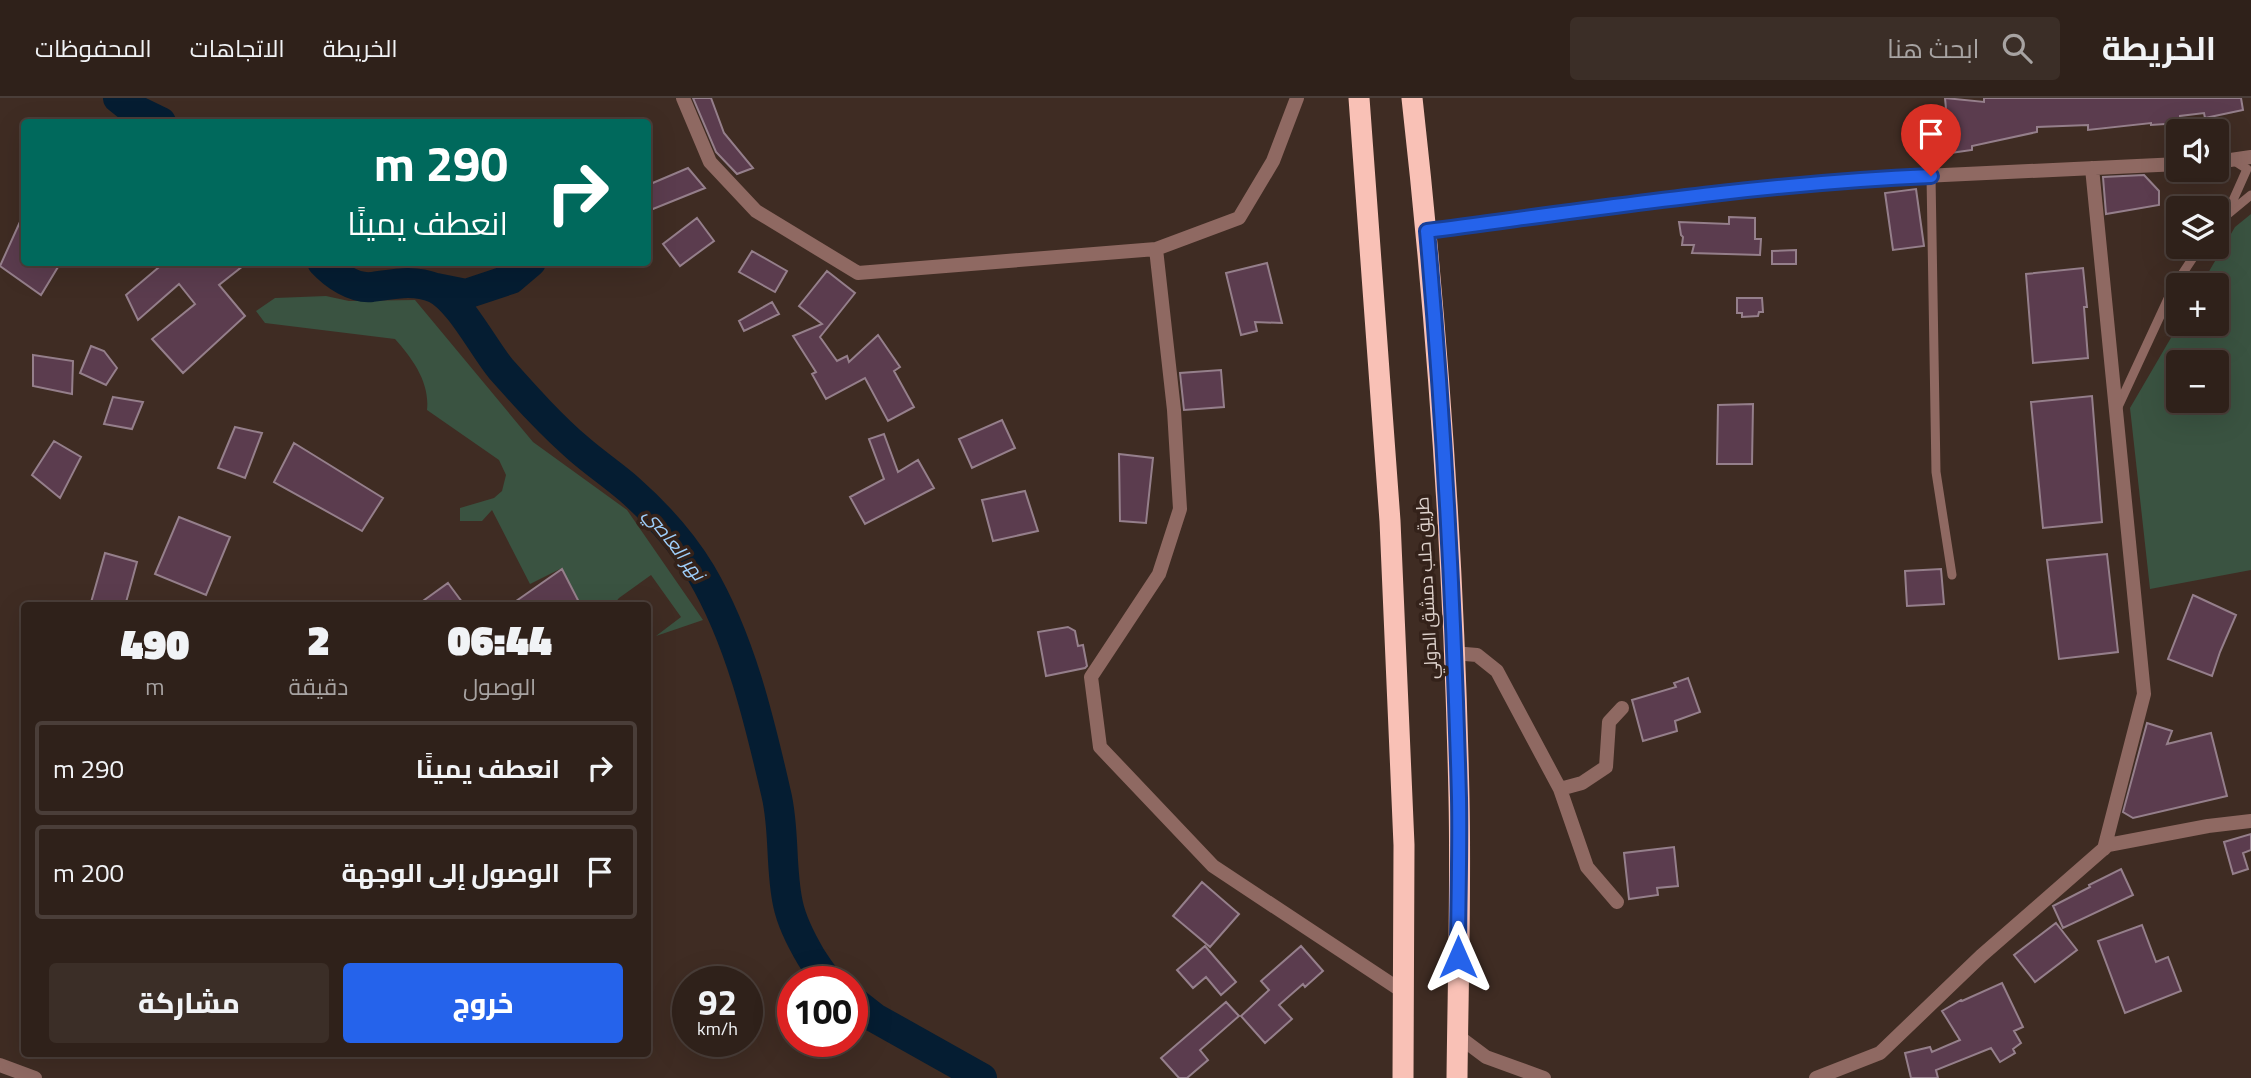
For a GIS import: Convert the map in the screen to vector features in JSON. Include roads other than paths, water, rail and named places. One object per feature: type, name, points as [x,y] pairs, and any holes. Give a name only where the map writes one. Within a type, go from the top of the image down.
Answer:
[{"type":"highway","points":[[1359,98],[1390,521],[1404,845],[1403,1078]]},
{"type":"highway","name":"طريق حلب دمشق الدولي","points":[[1412,98],[1433,299],[1449,550],[1459,799],[1457,1078]]},
{"type":"street","points":[[683,98],[710,162],[756,211],[858,273],[1156,249],[1239,218],[1273,161],[1297,98]]},
{"type":"street","points":[[2229,160],[2251,157]]},
{"type":"street","points":[[1427,231],[1718,192],[1860,179],[2166,165]]},
{"type":"street","points":[[2092,168],[2144,694],[2104,849]]},
{"type":"street","points":[[1156,249],[1174,410],[1180,509],[1159,574],[1091,677],[1100,747],[1213,866],[1405,993]]},
{"type":"street","points":[[1453,653],[1477,655],[1497,671],[1560,789],[1587,867],[1617,902]]},
{"type":"street","points":[[1560,789],[1582,783],[1606,768],[1609,722],[1622,708]]},
{"type":"street","points":[[1816,1078],[1880,1053],[1981,957],[2108,845],[2208,826],[2251,821]]},
{"type":"street","points":[[1458,1036],[1486,1057],[1544,1078]]},
{"type":"street","points":[[0,1065],[36,1078]]},
{"type":"lane","points":[[2229,162],[2248,169],[2229,210]]},
{"type":"lane","points":[[1931,176],[1936,472],[1952,575]]},
{"type":"lane","points":[[2229,213],[2251,195]]},
{"type":"lane","points":[[2116,411],[2173,288],[2192,259]]},
{"type":"waterway","name":"نهر العاصي","points":[[118,98],[155,119]]},
{"type":"waterway","name":"نهر العاصي","points":[[326,266],[338,276],[358,286],[419,284],[435,288],[444,294],[462,313],[501,369],[529,400],[569,440],[649,508],[694,562],[715,598],[747,680],[779,807],[788,904],[800,938],[817,966]]},
{"type":"waterway","points":[[436,288],[466,294],[511,279],[526,266]]},
{"type":"waterway","name":"نهر العاصي","points":[[868,1013],[982,1078]]}]
